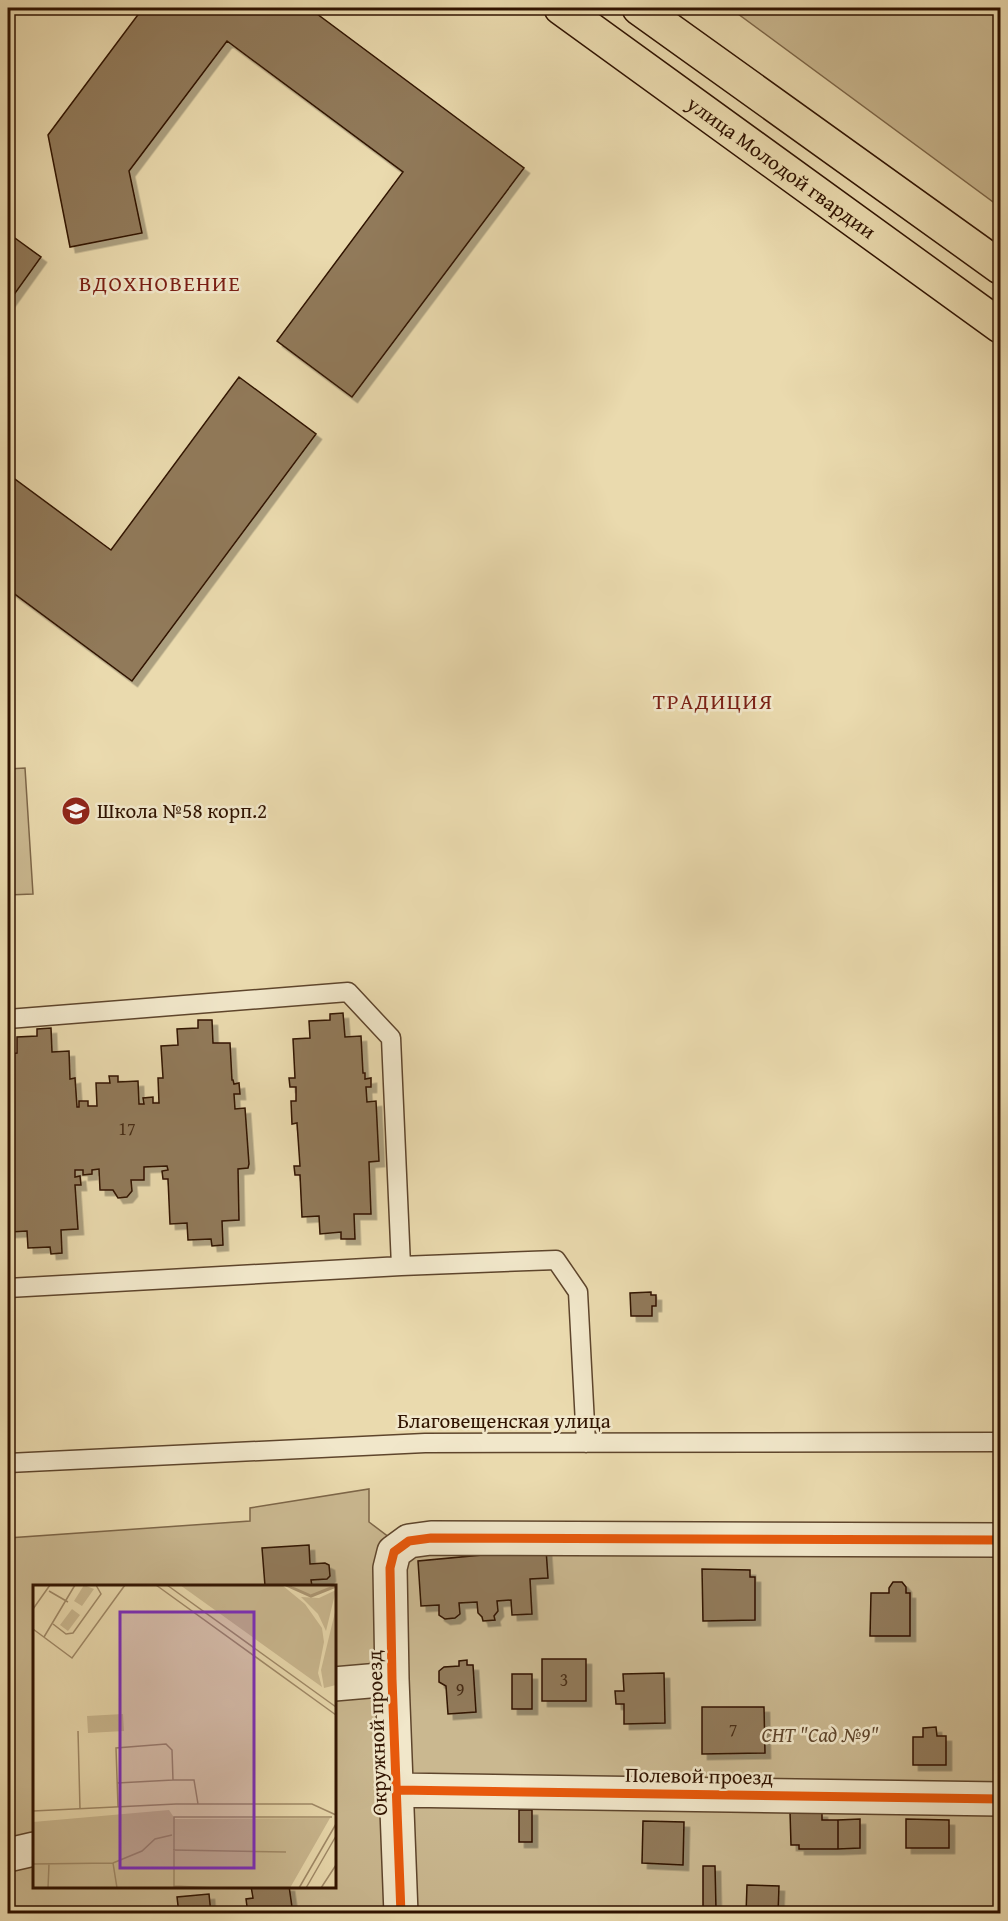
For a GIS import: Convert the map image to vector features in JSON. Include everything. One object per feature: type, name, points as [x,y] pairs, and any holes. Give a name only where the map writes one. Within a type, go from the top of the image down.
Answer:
[{"type":"main road","name":"улица Молодой гвардии","points":[[561,8],[1000,326]]},
{"type":"main road","points":[[639,8],[1000,267]]},
{"type":"street","name":"Окружной проезд","points":[[401,1914],[390,1568],[394,1552],[409,1541],[431,1538],[1000,1540]]},
{"type":"street","points":[[336,1684],[392,1679]]},
{"type":"street","name":"Полевой проезд","points":[[397,1790],[1000,1799]]},
{"type":"street","points":[[8,1855],[33,1848]]},
{"type":"lane","points":[[8,1019],[348,992],[391,1038],[401,1266]]},
{"type":"lane","points":[[8,1288],[401,1266],[556,1260],[578,1292],[586,1443]]},
{"type":"lane","name":"Благовещенская улица","points":[[8,1463],[425,1443],[1000,1442]]},
{"type":"green space","points":[[730,8],[1000,8],[1000,207]]},
{"type":"green space","points":[[25,768],[33,894],[8,895],[8,769]]},
{"type":"green space","name":"СНТ \"Сад №9\"","points":[[369,1489],[369,1522],[414,1556],[414,1548],[1000,1537],[1000,1913],[8,1914],[8,1538],[250,1521],[250,1508]]},
{"type":"building","points":[[143,8],[309,8],[524,168],[352,397],[277,341],[403,172],[227,41],[129,171],[142,233],[70,247],[48,135]]},
{"type":"building","points":[[8,233],[41,257],[8,303]]},
{"type":"building","points":[[239,377],[316,434],[132,681],[8,589],[8,474],[111,550]]},
{"type":"building","points":[[343,1013],[345,1037],[361,1036],[363,1073],[365,1073],[365,1079],[371,1078],[371,1087],[366,1087],[367,1102],[376,1101],[379,1161],[369,1162],[371,1214],[354,1214],[355,1239],[341,1239],[341,1232],[320,1234],[319,1216],[302,1217],[300,1175],[295,1175],[294,1166],[300,1166],[297,1123],[292,1124],[291,1101],[296,1101],[296,1087],[290,1087],[289,1078],[295,1078],[293,1039],[310,1038],[309,1021],[330,1020],[330,1014]]},
{"type":"building","points":[[198,1020],[212,1020],[213,1043],[230,1043],[232,1080],[234,1084],[239,1083],[240,1094],[234,1094],[235,1109],[245,1108],[249,1164],[248,1168],[238,1169],[239,1220],[222,1221],[223,1245],[212,1246],[211,1239],[188,1240],[187,1223],[170,1224],[168,1179],[163,1179],[162,1171],[168,1170],[167,1166],[144,1167],[144,1180],[131,1180],[132,1191],[127,1197],[118,1198],[113,1190],[100,1190],[99,1169],[92,1170],[92,1174],[83,1175],[83,1170],[75,1170],[75,1177],[80,1176],[81,1185],[75,1185],[78,1229],[61,1230],[62,1253],[51,1254],[50,1247],[28,1248],[27,1231],[10,1232],[8,1195],[8,1054],[17,1053],[17,1037],[37,1036],[37,1029],[51,1028],[52,1052],[69,1051],[70,1079],[75,1078],[77,1107],[79,1107],[79,1101],[88,1101],[88,1106],[97,1106],[96,1083],[110,1083],[109,1076],[118,1076],[118,1082],[138,1081],[139,1104],[144,1104],[143,1098],[153,1097],[153,1103],[159,1103],[158,1078],[163,1078],[161,1046],[178,1045],[177,1029],[198,1028]]},
{"type":"building","points":[[198,1020],[212,1020],[213,1043],[230,1043],[232,1080],[234,1084],[239,1083],[240,1094],[234,1094],[235,1109],[245,1108],[249,1164],[248,1168],[238,1169],[239,1220],[222,1221],[223,1245],[212,1246],[211,1239],[188,1240],[187,1223],[170,1224],[168,1179],[163,1179],[162,1171],[168,1170],[167,1166],[144,1167],[144,1180],[131,1180],[132,1191],[127,1197],[118,1198],[113,1190],[100,1190],[99,1169],[92,1170],[92,1174],[83,1175],[83,1170],[75,1170],[75,1177],[80,1176],[81,1185],[75,1185],[78,1229],[61,1230],[62,1253],[51,1254],[50,1247],[28,1248],[27,1231],[10,1232],[8,1195],[8,1054],[17,1053],[17,1037],[37,1036],[37,1029],[51,1028],[52,1052],[69,1051],[70,1079],[75,1078],[77,1107],[79,1107],[79,1101],[88,1101],[88,1106],[97,1106],[96,1083],[110,1083],[109,1076],[118,1076],[118,1082],[138,1081],[139,1104],[144,1104],[143,1098],[153,1097],[153,1103],[159,1103],[158,1078],[163,1078],[161,1046],[178,1045],[177,1029],[198,1028]]},
{"type":"building","points":[[651,1292],[651,1295],[656,1295],[656,1306],[652,1306],[652,1316],[631,1316],[630,1293]]},
{"type":"building","points":[[651,1292],[651,1295],[656,1295],[656,1306],[652,1306],[652,1316],[631,1316],[630,1293]]},
{"type":"building","points":[[309,1545],[310,1564],[329,1565],[330,1576],[327,1579],[311,1580],[312,1585],[265,1585],[262,1548]]},
{"type":"building","points":[[546,1549],[548,1578],[530,1579],[532,1614],[512,1615],[511,1600],[497,1601],[498,1611],[494,1616],[495,1620],[483,1621],[478,1613],[477,1602],[459,1603],[460,1614],[455,1618],[445,1619],[439,1615],[439,1605],[421,1606],[418,1561]]},
{"type":"building","points":[[702,1569],[750,1570],[750,1577],[755,1577],[755,1620],[703,1621]]},
{"type":"building","points":[[893,1582],[902,1582],[906,1587],[906,1593],[910,1593],[910,1636],[870,1636],[871,1593],[889,1593]]},
{"type":"building","points":[[542,1659],[586,1659],[586,1701],[542,1701]]},
{"type":"building","points":[[467,1660],[467,1665],[473,1665],[476,1712],[448,1714],[446,1686],[439,1682],[439,1671],[444,1667],[459,1666],[459,1661]]},
{"type":"building","points":[[664,1673],[665,1723],[624,1724],[624,1704],[616,1704],[615,1691],[624,1691],[623,1674]]},
{"type":"building","points":[[512,1674],[532,1674],[532,1709],[512,1709]]},
{"type":"building","points":[[702,1707],[764,1707],[765,1753],[702,1754]]},
{"type":"building","points":[[936,1727],[937,1736],[946,1736],[946,1765],[913,1765],[913,1737],[923,1737],[923,1728]]},
{"type":"building","points":[[519,1810],[532,1810],[532,1842],[519,1842]]},
{"type":"building","points":[[790,1812],[822,1812],[822,1820],[838,1820],[838,1849],[799,1849],[799,1845],[791,1845]]},
{"type":"building","points":[[860,1819],[860,1848],[838,1849],[838,1820]]},
{"type":"building","points":[[906,1819],[949,1820],[949,1848],[906,1848]]},
{"type":"building","points":[[643,1821],[684,1822],[683,1865],[642,1863]]},
{"type":"building","points":[[703,1866],[715,1866],[716,1909],[703,1909]]},
{"type":"building","points":[[747,1885],[779,1886],[778,1914],[746,1914]]},
{"type":"building","points":[[251,1888],[289,1888],[293,1914],[248,1914],[246,1899],[253,1898]]},
{"type":"building","points":[[209,1894],[211,1914],[179,1914],[177,1897]]},
{"type":"cycle path","points":[[401,1914],[390,1568],[394,1552],[409,1541],[431,1538],[1000,1540]]},
{"type":"cycle path","points":[[397,1790],[1000,1799]]},
{"type":"place","name":"Школа №58 корп.2","points":[[76,811]]},
{"type":"district","name":"ВДОХНОВЕНИЕ","points":[[160,283]]},
{"type":"district","name":"ТРАДИЦИЯ","points":[[713,701]]}]
